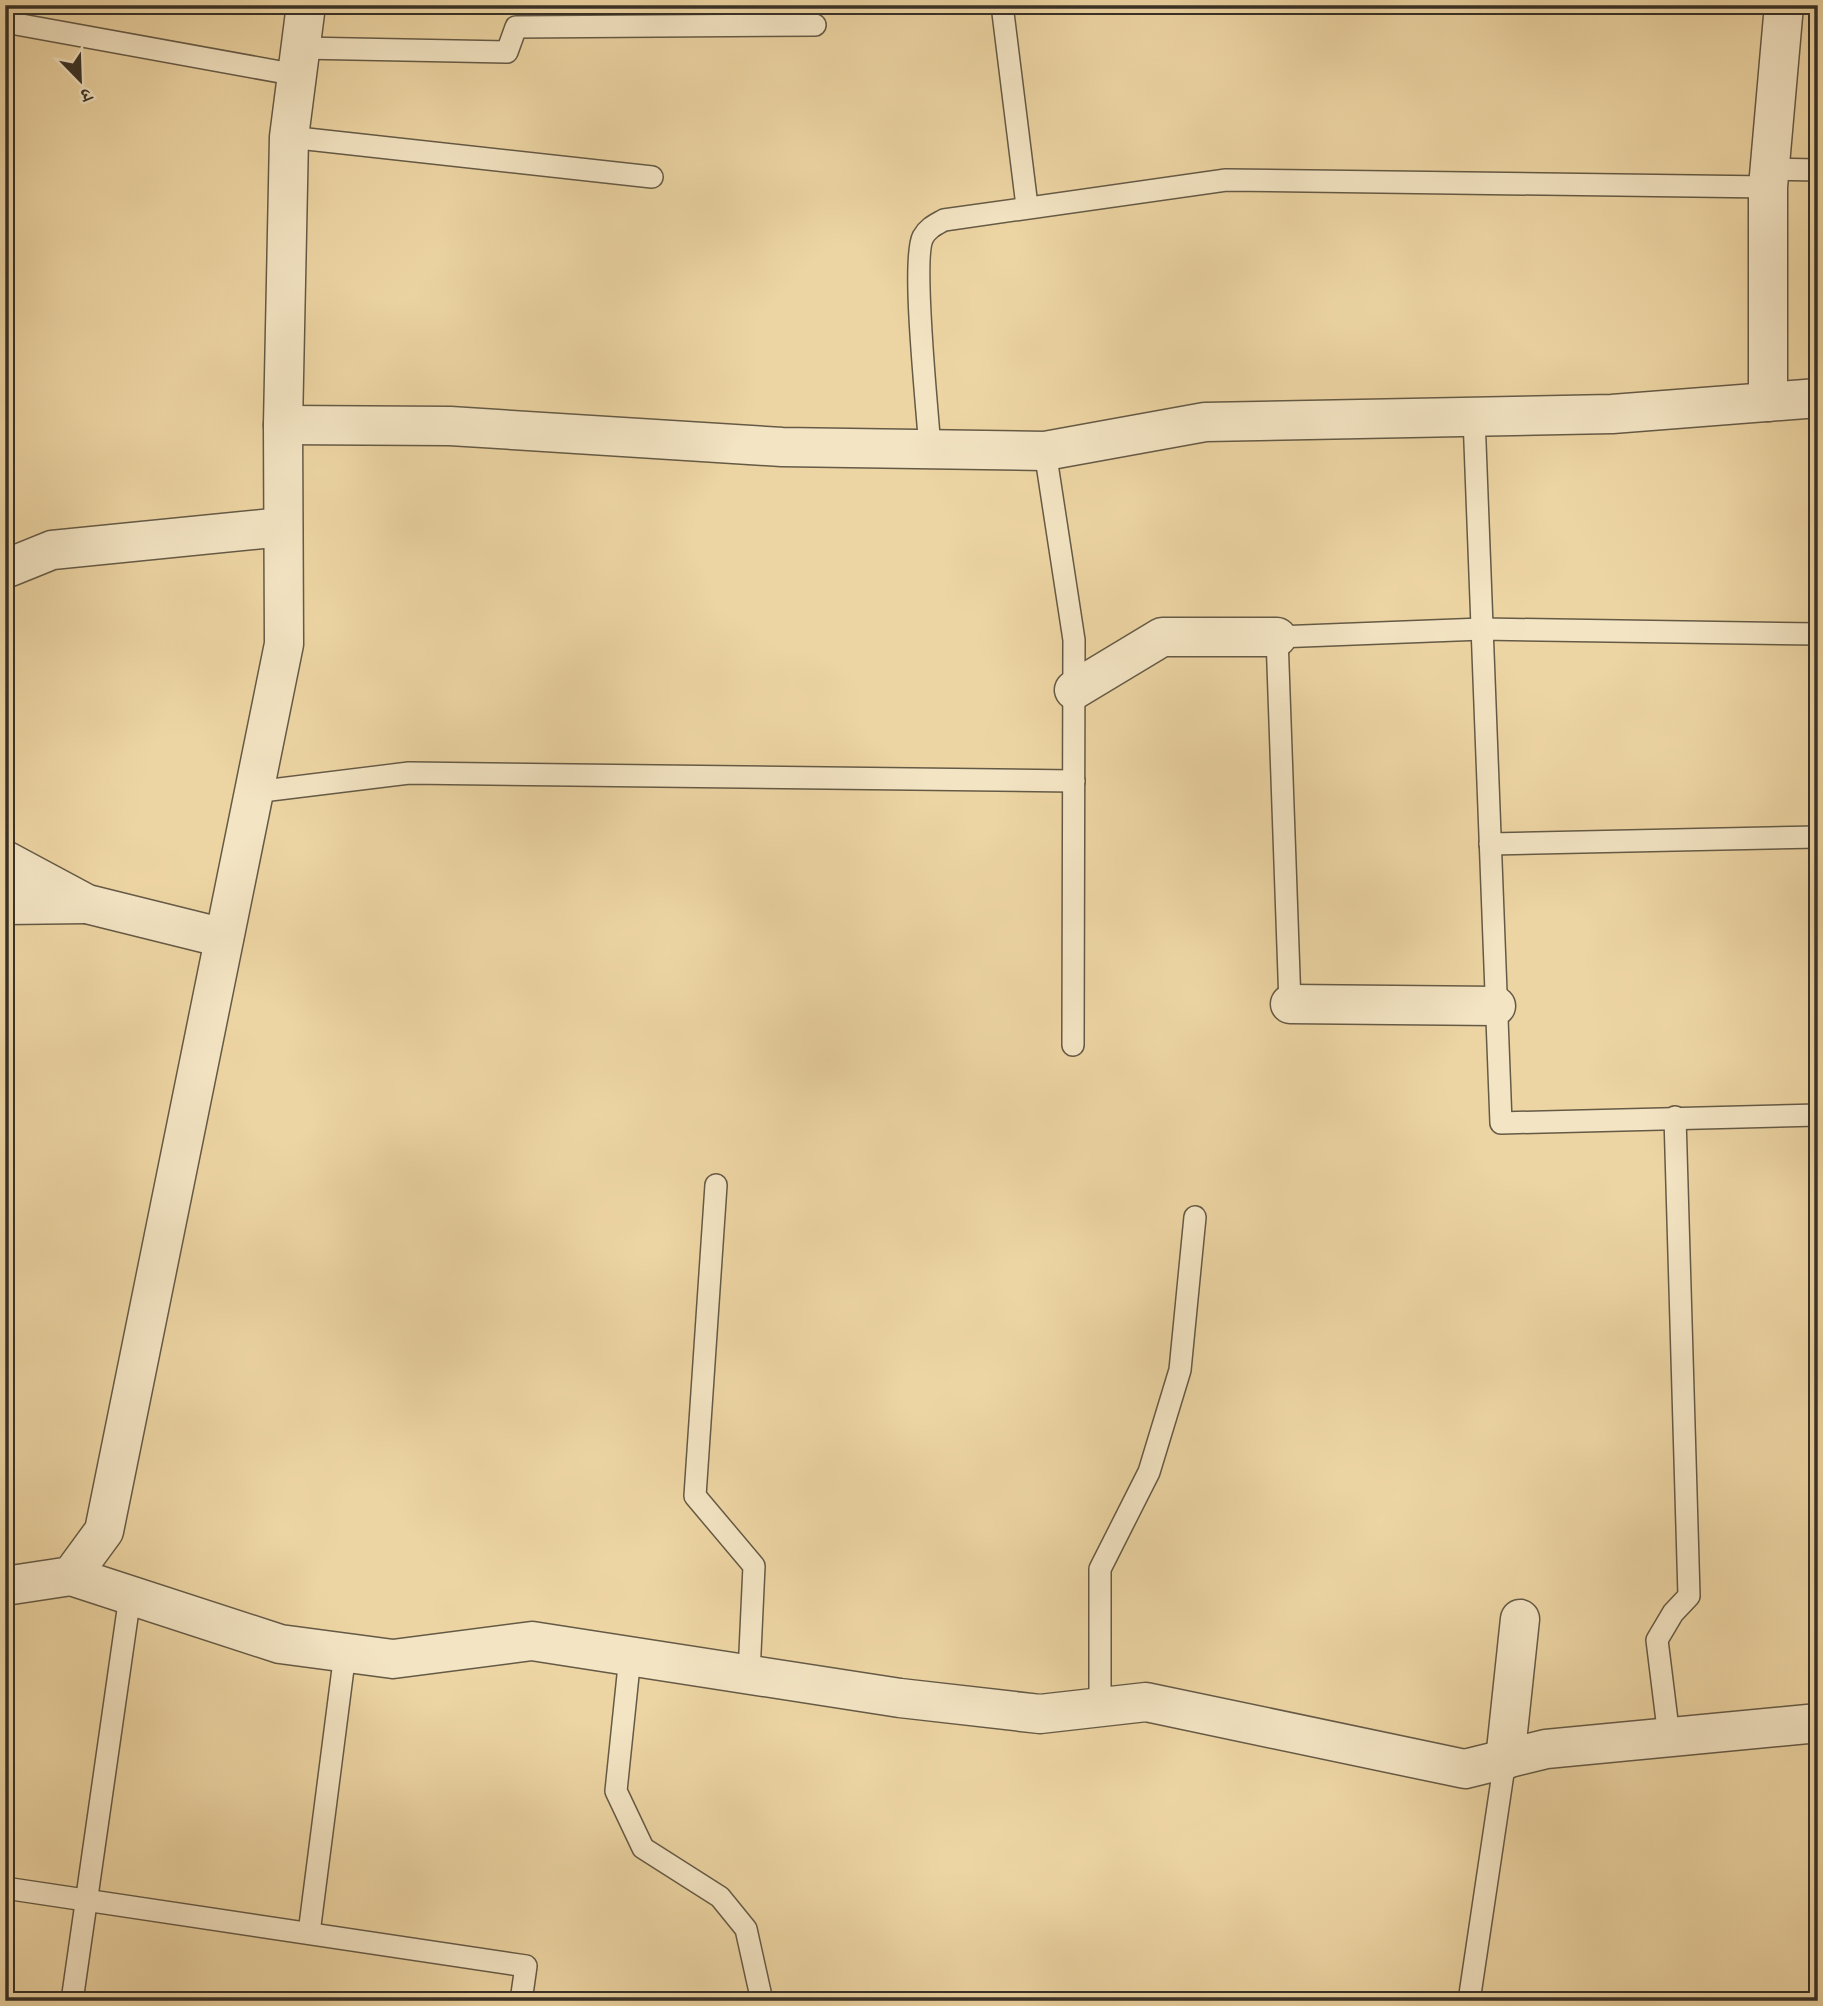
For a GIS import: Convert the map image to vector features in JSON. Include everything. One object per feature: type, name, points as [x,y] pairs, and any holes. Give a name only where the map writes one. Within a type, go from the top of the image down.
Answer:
[{"type":"street","points":[[71,1576],[104,1531],[284,643],[283,425],[289,136],[306,5]]},
{"type":"street","points":[[1768,402],[1769,178],[1784,5]]},
{"type":"street","points":[[283,425],[450,426],[782,447],[1045,452],[1205,422],[1612,414],[1818,398]]},
{"type":"street","points":[[5,569],[52,550],[284,527]]},
{"type":"street","points":[[1074,690],[1162,637],[1277,638]]},
{"type":"street","points":[[5,860],[87,904],[224,938]]},
{"type":"street","points":[[5,905],[87,904]]},
{"type":"street","points":[[1290,1004],[1496,1006]]},
{"type":"street","points":[[104,1531],[130,1596]]},
{"type":"street","points":[[5,1587],[71,1576],[280,1644],[393,1659],[532,1641],[900,1698],[1040,1714],[1146,1702],[1465,1769],[1546,1749],[1818,1723]]},
{"type":"street","points":[[1505,1760],[1520,1619]]},
{"type":"lane","points":[[1002,5],[1027,206]]},
{"type":"lane","points":[[5,22],[299,61],[507,52],[516,27],[815,25]]},
{"type":"lane","points":[[289,136],[652,177]]},
{"type":"lane","points":[[930,450],[919,277],[922,239],[929,228],[944,220],[1027,206],[1226,180],[1769,178],[1818,170]]},
{"type":"lane","points":[[1474,417],[1501,1123],[1818,1115]]},
{"type":"lane","points":[[1045,452],[1074,640],[1073,1045]]},
{"type":"lane","points":[[1290,1004],[1277,638],[1482,629],[1818,634]]},
{"type":"lane","points":[[254,792],[409,773],[1074,781]]},
{"type":"lane","points":[[1490,844],[1818,837]]},
{"type":"lane","points":[[1669,1737],[1657,1640],[1673,1612],[1689,1596],[1675,1117]]},
{"type":"lane","points":[[716,1185],[695,1496],[754,1566],[749,1674]]},
{"type":"lane","points":[[1100,1707],[1100,1569],[1149,1472],[1180,1370],[1195,1217]]},
{"type":"lane","points":[[72,2001],[130,1596]]},
{"type":"lane","points":[[309,1933],[345,1653]]},
{"type":"lane","points":[[630,1656],[616,1791],[643,1848],[720,1897],[746,1929],[762,2001]]},
{"type":"lane","points":[[1469,2001],[1505,1760]]},
{"type":"lane","points":[[5,1888],[526,1966],[521,2001]]}]
